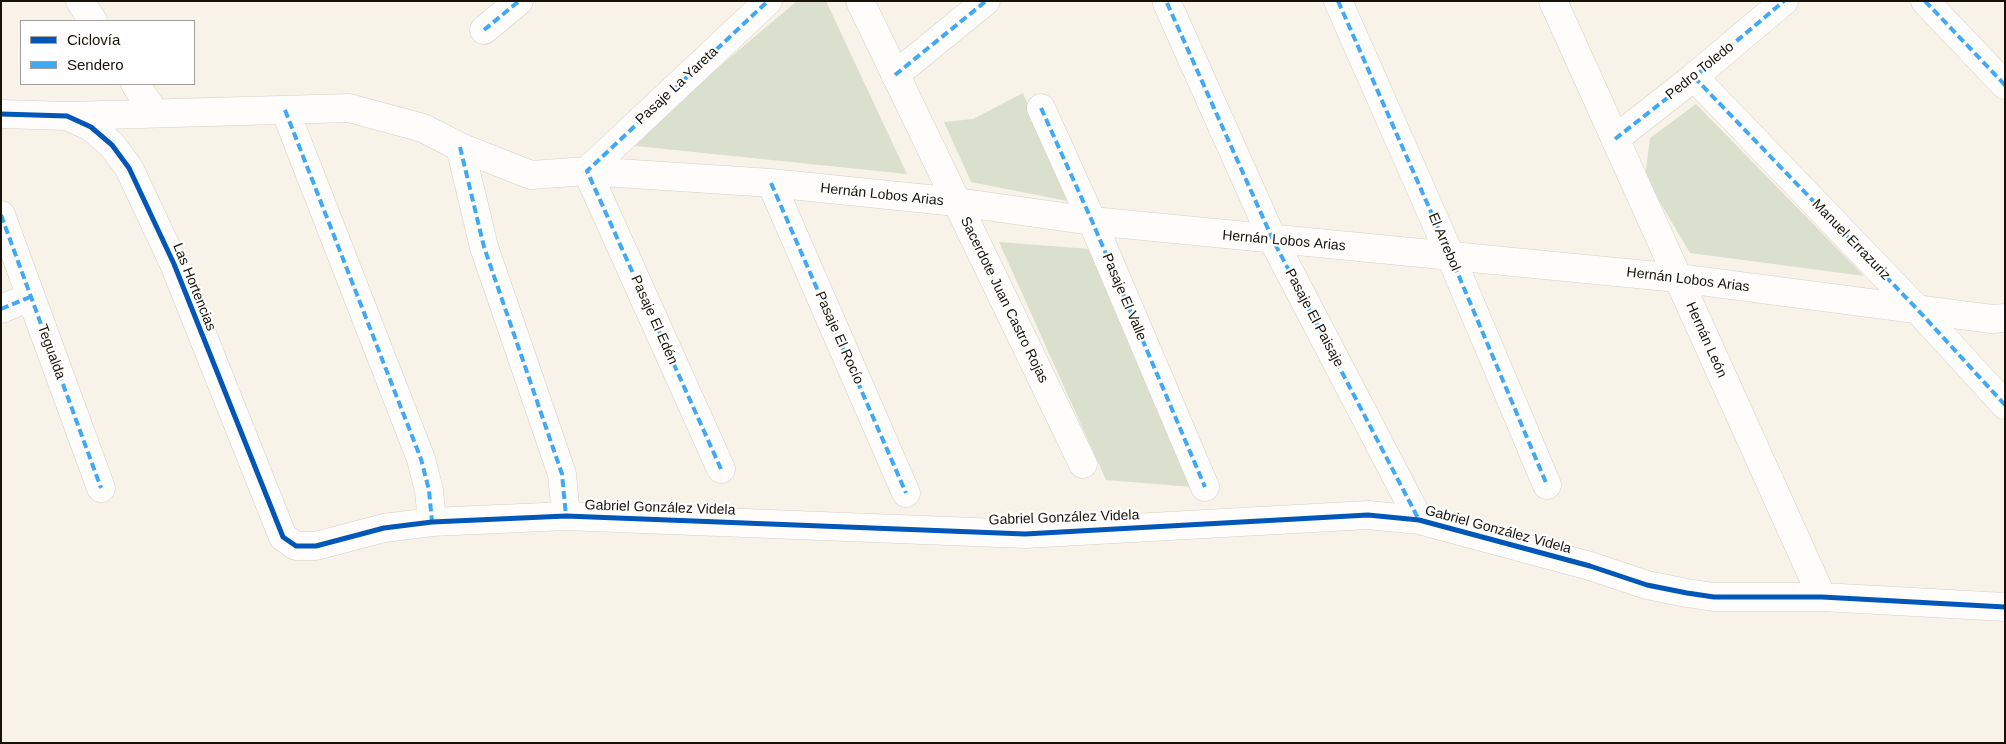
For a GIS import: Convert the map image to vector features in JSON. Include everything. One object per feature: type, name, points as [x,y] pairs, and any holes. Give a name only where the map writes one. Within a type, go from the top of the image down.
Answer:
[{"type":"street","points":[[80,1],[92,20]]},
{"type":"street","points":[[484,30],[519,1]]},
{"type":"street","name":"Pasaje La Yareta","points":[[575,172],[768,1]]},
{"type":"street","name":"Sacerdote Juan Castro Rojas","points":[[860,1],[1083,464]]},
{"type":"street","points":[[896,75],[986,1]]},
{"type":"street","name":"El Arrebol","points":[[1338,1],[1450,255],[1547,485]]},
{"type":"street","name":"Hernán León","points":[[1552,1],[1822,597]]},
{"type":"street","name":"Pedro Toledo","points":[[1615,139],[1694,77],[1784,1]]},
{"type":"street","points":[[1925,1],[2005,85]]},
{"type":"street","name":"Pasaje El Paisaje","points":[[1167,3],[1273,240],[1419,520]]},
{"type":"street","name":"Manuel Errazuriz","points":[[1694,77],[1917,309],[2005,405]]},
{"type":"street","points":[[136,85],[155,113]]},
{"type":"street","name":"Hernán Lobos Arias","points":[[67,116],[349,108],[423,128],[460,147],[531,175],[575,172],[771,184],[957,202],[1092,222],[1678,278],[1992,319],[2005,318]]},
{"type":"street","name":"Pasaje El Valle","points":[[1041,108],[1092,222],[1205,487]]},
{"type":"street","points":[[285,110],[421,459],[430,490],[432,522]]},
{"type":"street","name":"Las Hortencias","points":[[1,114],[67,116],[98,133],[112,145],[129,168],[174,264],[278,526]]},
{"type":"street","points":[[460,147],[484,247],[562,474],[566,516]]},
{"type":"street","name":"Pasaje El Edén","points":[[575,172],[721,469]]},
{"type":"street","name":"Pasaje El Rocío","points":[[771,184],[906,494]]},
{"type":"street","name":"Tegualda","points":[[1,215],[101,488]]},
{"type":"street","points":[[1,309],[30,297]]},
{"type":"street","name":"Gabriel González Videla","points":[[278,526],[283,537],[296,546],[316,546],[384,528],[432,522],[566,516],[1025,534],[1368,515],[1419,520],[1590,566],[1647,585],[1714,597],[1822,597],[2005,607]]},
{"type":"green space","points":[[797,1],[826,1],[907,174],[626,145]]},
{"type":"green space","points":[[1023,93],[1067,201],[971,182],[944,122],[973,119]]},
{"type":"green space","points":[[1696,104],[1864,276],[1690,253],[1645,177],[1650,138]]},
{"type":"green space","points":[[999,242],[1090,249],[1192,487],[1106,480]]},
{"type":"marked path","points":[[484,30],[519,1]]},
{"type":"marked path","points":[[721,469],[587,171],[768,1]]},
{"type":"marked path","points":[[895,75],[986,1]]},
{"type":"marked path","points":[[1338,1],[1450,255],[1547,485]]},
{"type":"marked path","points":[[1615,139],[1694,77],[1784,1]]},
{"type":"marked path","points":[[1925,1],[2005,85]]},
{"type":"marked path","points":[[1167,3],[1273,240],[1419,520]]},
{"type":"marked path","points":[[1694,77],[1917,309],[2005,405]]},
{"type":"marked path","points":[[1041,108],[1092,221],[1205,487]]},
{"type":"marked path","points":[[285,110],[421,459],[429,490],[432,522]]},
{"type":"marked path","points":[[460,147],[484,247],[562,474],[566,516]]},
{"type":"marked path","points":[[771,183],[906,493]]},
{"type":"marked path","points":[[1,215],[101,488]]},
{"type":"marked path","points":[[1,309],[30,297]]},
{"type":"cycle path","points":[[1,114],[67,116],[91,127],[112,145],[129,168],[174,264],[283,537],[296,546],[316,546],[384,528],[432,522],[566,516],[1025,534],[1368,515],[1419,520],[1590,566],[1647,585],[1714,597],[1822,597],[2005,607]]}]
